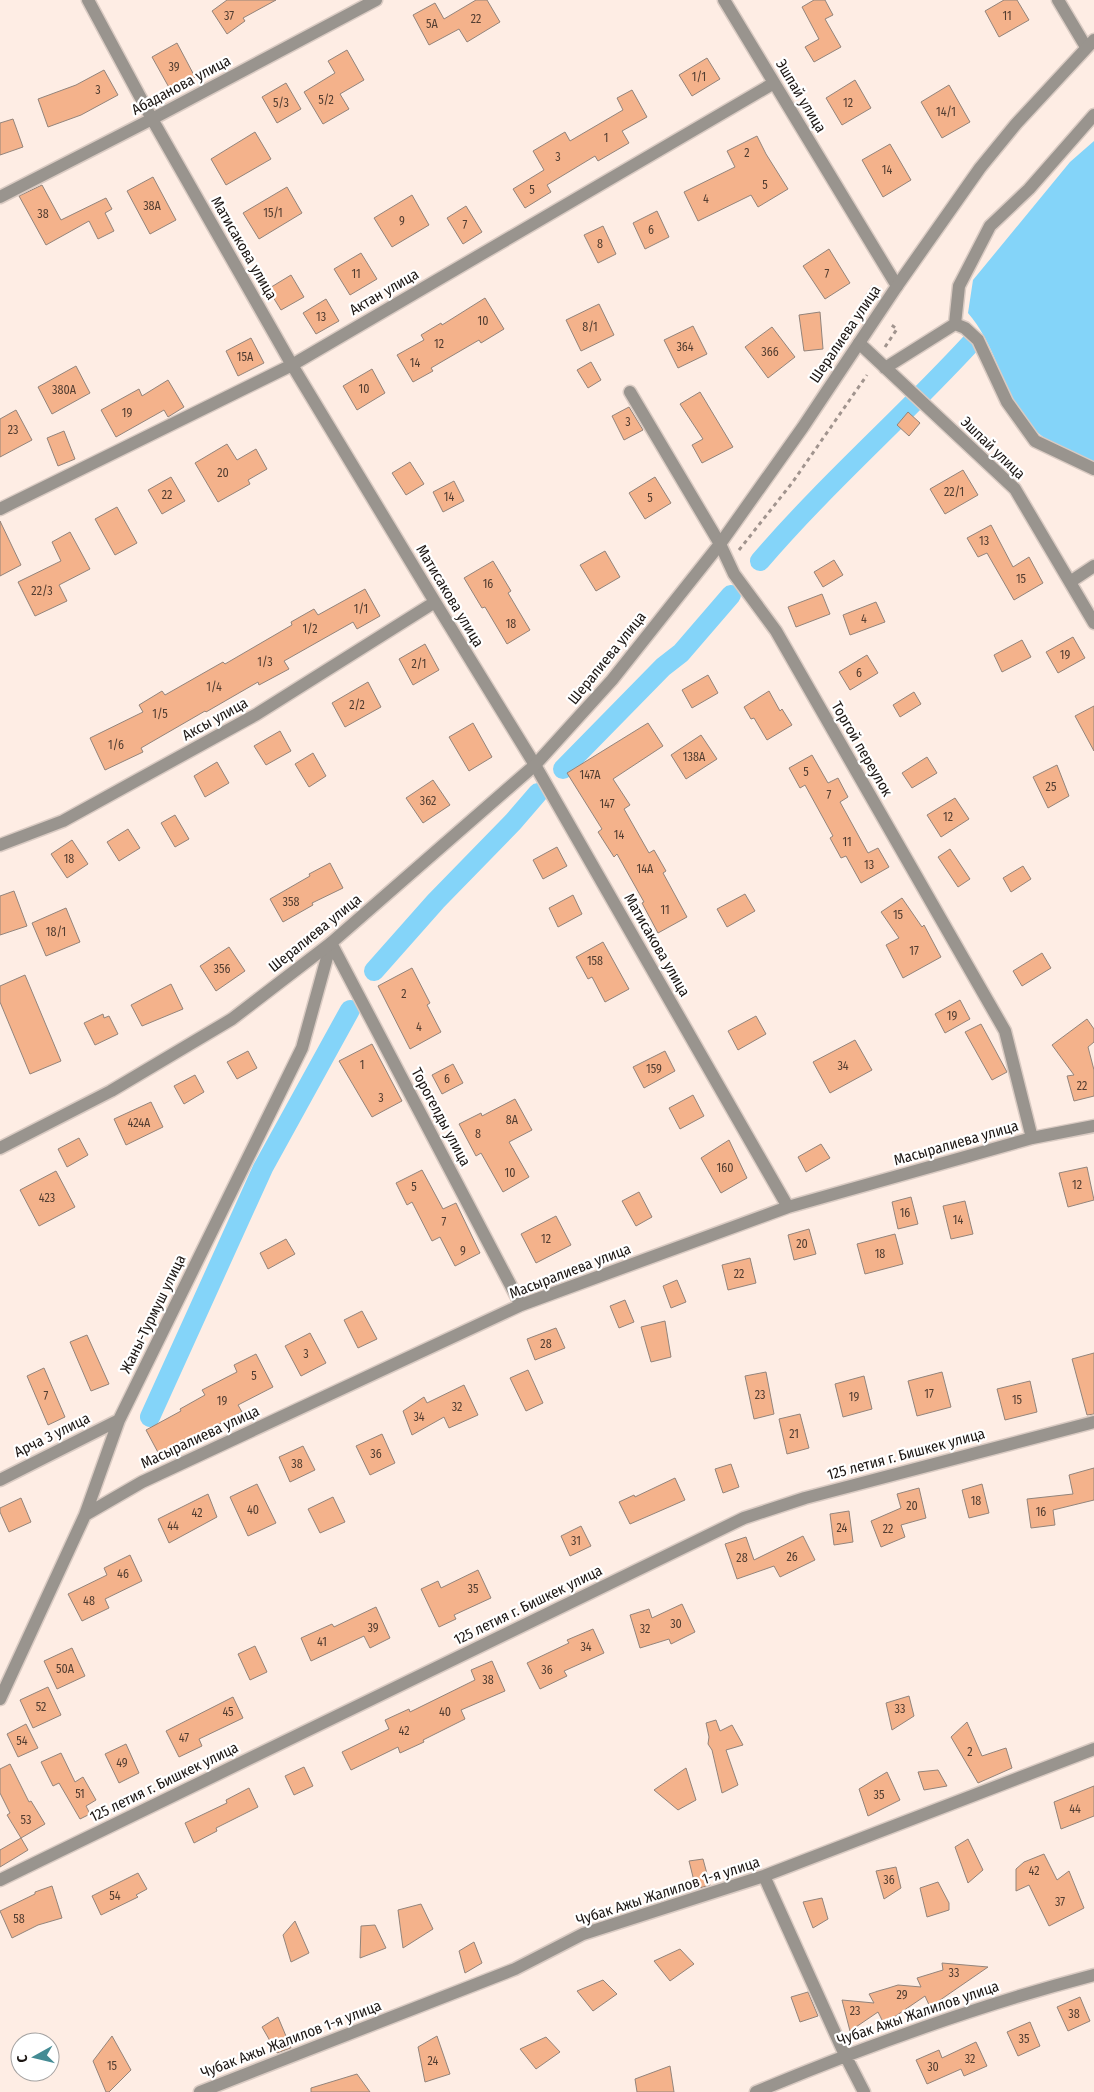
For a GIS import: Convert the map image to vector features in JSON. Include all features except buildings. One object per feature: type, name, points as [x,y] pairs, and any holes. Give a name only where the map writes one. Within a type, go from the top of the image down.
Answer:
[{"type":"street","name":"Матисакова улица","points":[[88,0],[152,119],[292,365],[535,765],[788,1207]]},
{"type":"street","name":"Абаданова улица","points":[[0,197],[376,0]]},
{"type":"street","name":"Эшпай улица","points":[[724,0],[897,286]]},
{"type":"street","points":[[1058,0],[1090,44]]},
{"type":"street","name":"Шералиева улица","points":[[0,1148],[111,1091],[232,1019],[331,943],[535,765],[612,680],[720,544],[980,168],[1016,124],[1090,44]]},
{"type":"street","name":"Актан улица","points":[[0,509],[292,365],[774,82]]},
{"type":"street","points":[[885,368],[954,324],[959,286],[990,226],[1029,189],[1094,114]]},
{"type":"street","points":[[954,324],[965,328],[978,340],[1007,402],[1035,441],[1094,469]]},
{"type":"street","name":"Эшпай улица","points":[[859,344],[1015,489],[1094,623]]},
{"type":"street","name":"Торгой переулок","points":[[630,392],[720,544],[734,574],[776,631],[1005,1031],[1032,1138]]},
{"type":"street","points":[[1070,582],[1094,566]]},
{"type":"street","name":"Аксы улица","points":[[0,845],[63,821],[257,714],[435,602]]},
{"type":"street","name":"Торогелды улица","points":[[331,943],[521,1305]]},
{"type":"street","name":"Жаны-Турмуш улица","points":[[0,1699],[85,1515],[119,1420],[302,1048],[331,943]]},
{"type":"street","name":"Масыралиева улица","points":[[85,1515],[142,1482],[521,1305],[788,1207],[1032,1138],[1094,1126]]},
{"type":"street","name":"Арча 3 улица","points":[[0,1480],[119,1420]]},
{"type":"street","name":"125 летия г. Бишкек улица","points":[[0,1880],[744,1518],[805,1498],[1094,1422]]},
{"type":"street","name":"Чубак Ажы Жалилов 1-я улица","points":[[200,2092],[515,1970],[583,1934],[764,1876],[1094,1749]]},
{"type":"street","points":[[764,1876],[845,2055],[864,2092]]},
{"type":"street","name":"Чубак Ажы Жалилов улица","points":[[756,2092],[845,2055],[1046,1987],[1094,1975]]},
{"type":"path","points":[[862,303],[875,283]]},
{"type":"path","points":[[885,348],[897,329],[889,324]]},
{"type":"path","points":[[737,553],[792,483],[867,375]]},
{"type":"water","points":[[1094,141],[1094,464],[1054,444],[1028,424],[1014,402],[984,337],[968,313],[973,280],[1070,162]]},
{"type":"waterway","points":[[760,561],[811,505],[971,343]]},
{"type":"waterway","points":[[563,769],[663,667],[681,653],[731,595]]},
{"type":"waterway","points":[[374,971],[436,901],[513,822],[538,793]]},
{"type":"waterway","points":[[150,1417],[263,1168],[350,1010]]}]
